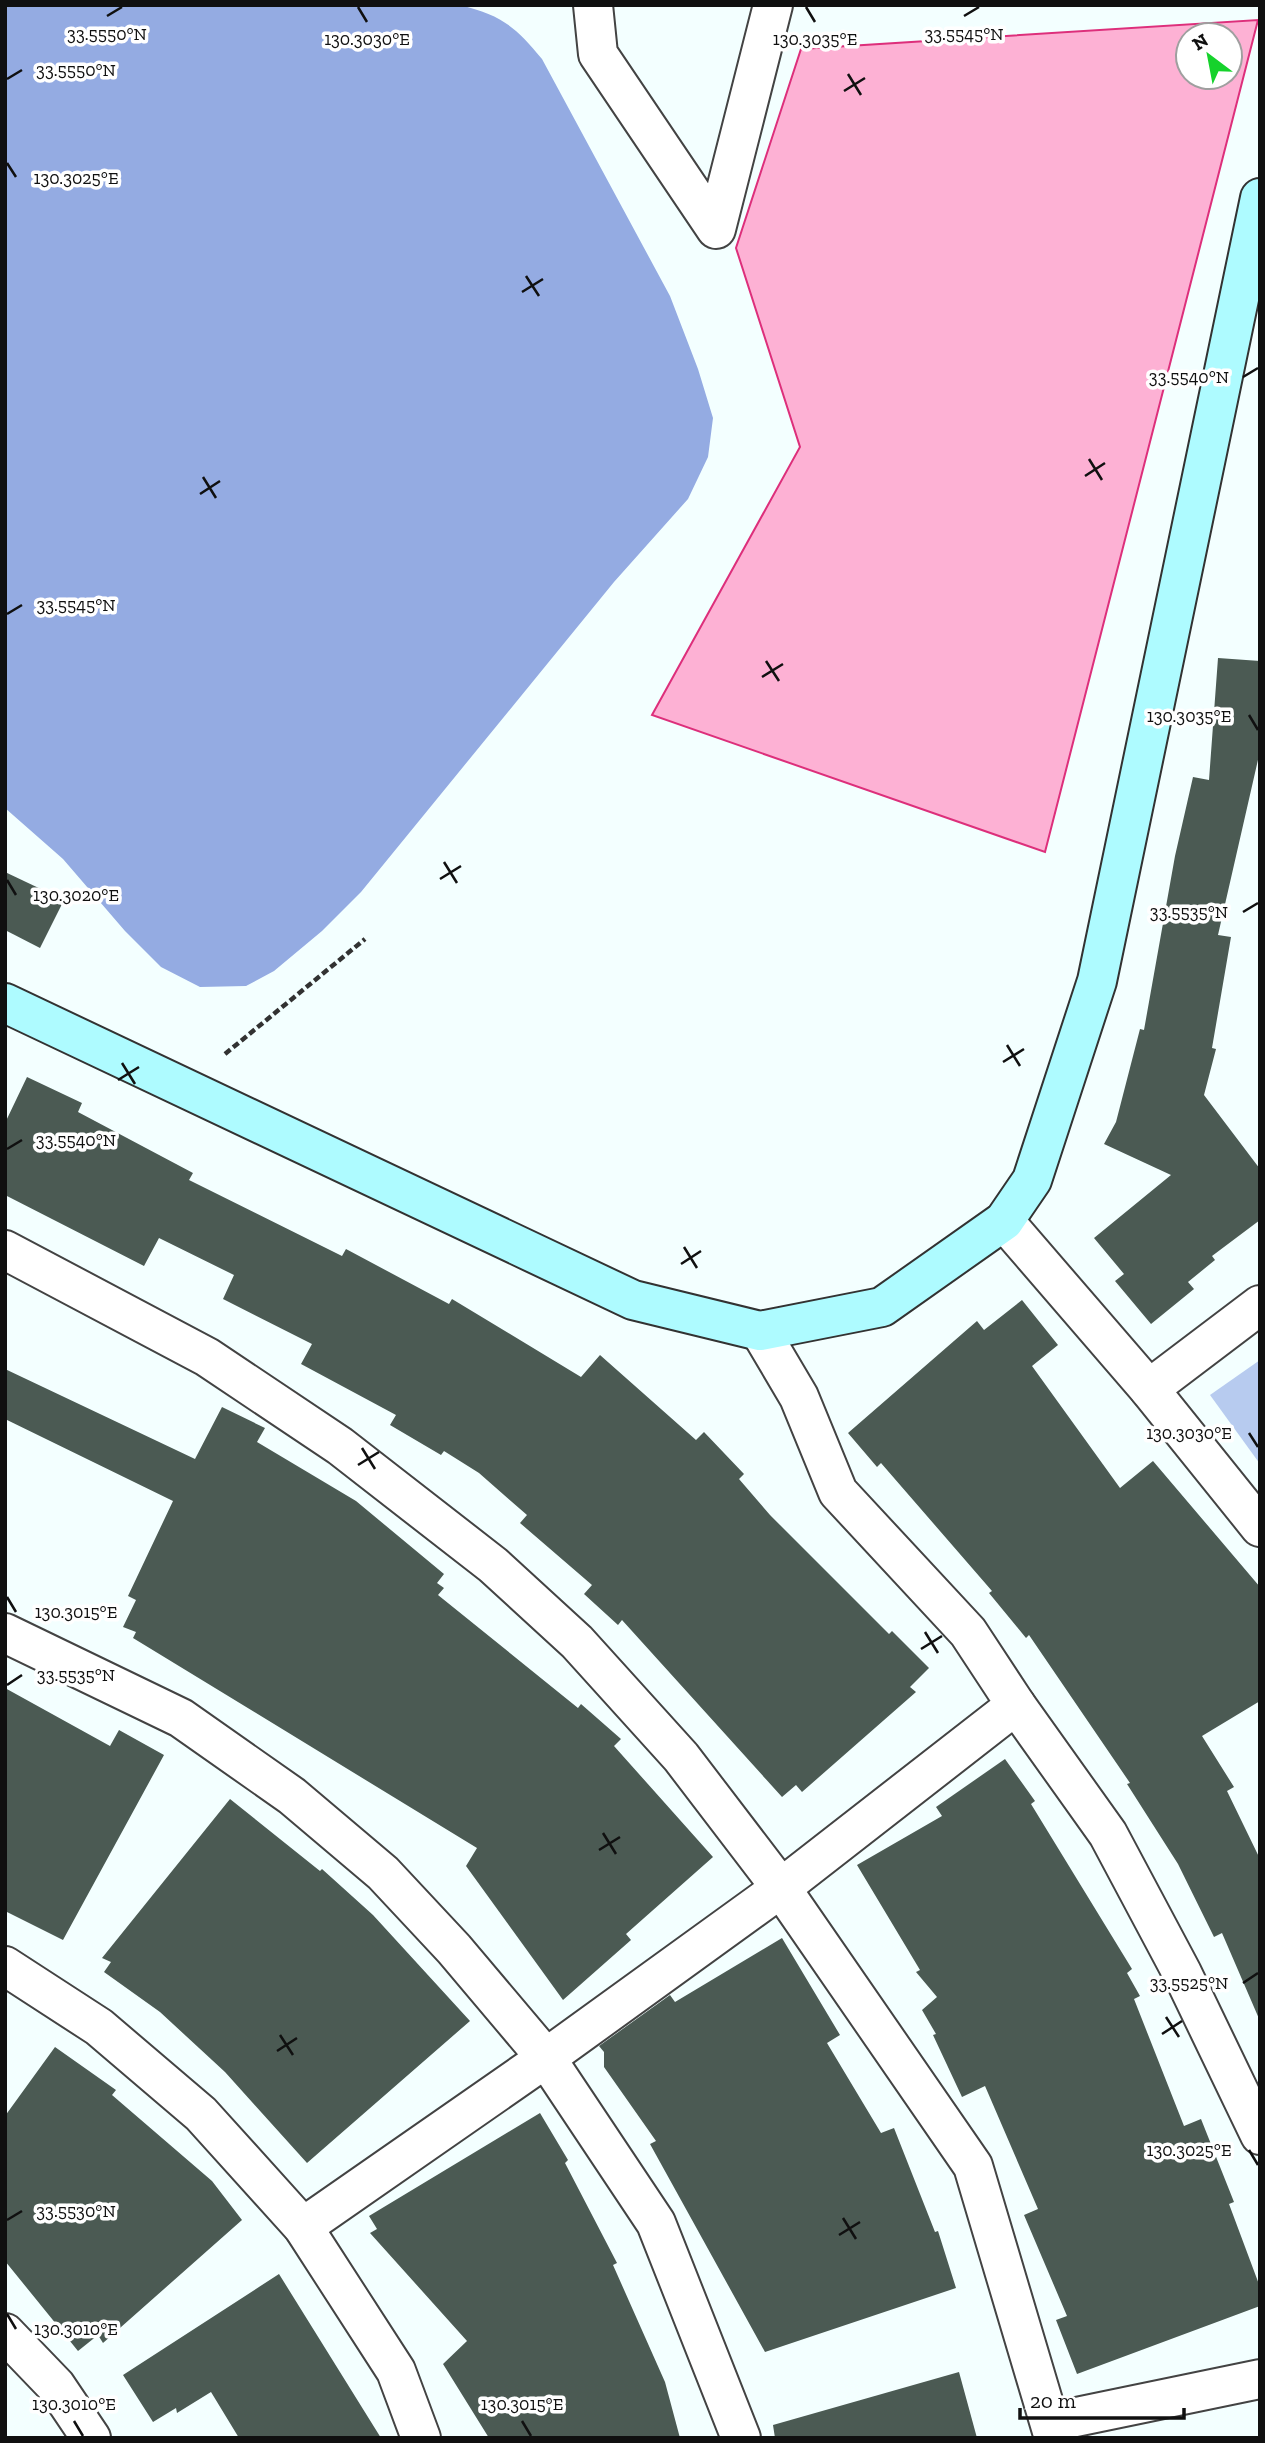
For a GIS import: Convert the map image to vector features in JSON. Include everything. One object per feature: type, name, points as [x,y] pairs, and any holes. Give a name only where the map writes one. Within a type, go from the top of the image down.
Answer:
[{"type":"street","points":[[593,5],[598,54],[716,229],[773,5]]},
{"type":"street","points":[[5,1003],[633,1300],[760,1331],[882,1307],[1004,1221],[1032,1180],[1097,981],[1174,597],[1252,281],[1260,198]]},
{"type":"street","points":[[1004,1221],[1149,1390],[1260,1527]]},
{"type":"street","points":[[5,1250],[208,1357],[340,1446],[493,1565],[577,1642],[681,1757],[781,1888],[973,2166],[1053,2430],[1260,2379]]},
{"type":"street","points":[[1149,1390],[1260,1305]]},
{"type":"street","points":[[760,1331],[799,1396],[838,1492],[968,1632],[1016,1705],[1108,1834],[1182,1973],[1260,2135]]},
{"type":"street","points":[[5,1633],[181,1718],[292,1796],[383,1873],[454,1949],[546,2058],[656,2223],[741,2438]]},
{"type":"street","points":[[303,2227],[546,2058],[781,1888],[1016,1705]]},
{"type":"street","points":[[5,1966],[99,2027],[201,2114],[303,2227],[396,2371],[421,2438]]},
{"type":"street","points":[[5,2333],[56,2386],[91,2438]]},
{"type":"path","points":[[184,1088],[365,939]]},
{"type":"shaded area","points":[[5,5],[459,5],[486,13],[506,23],[524,38],[542,59],[670,296],[698,369],[713,418],[708,457],[688,499],[614,582],[361,892],[322,931],[274,971],[246,986],[200,987],[161,967],[125,931],[63,859],[5,808]]},
{"type":"shaded area","points":[[1258,20],[1244,75],[1242,21]]},
{"type":"shaded area","points":[[1174,25],[1174,91],[1240,91],[1045,852],[652,715],[800,447],[736,248],[801,49]]},
{"type":"shaded area","points":[[1260,1360],[1260,1464],[1210,1395]]},
{"type":"building","points":[[1218,658],[1260,661],[1260,751],[1218,935],[1231,937],[1212,1048],[1216,1049],[1204,1095],[1260,1169],[1260,1220],[1212,1256],[1215,1260],[1188,1282],[1194,1289],[1151,1324],[1115,1281],[1124,1274],[1094,1238],[1171,1175],[1104,1144],[1116,1122],[1140,1029],[1144,1030],[1175,856],[1193,777],[1209,780]]},
{"type":"building","points":[[5,872],[64,900],[40,948],[5,930]]},
{"type":"building","points":[[27,1077],[82,1103],[78,1112],[193,1173],[189,1180],[342,1256],[346,1249],[449,1304],[452,1299],[581,1377],[600,1355],[696,1440],[704,1432],[744,1474],[739,1479],[770,1515],[889,1634],[892,1631],[929,1668],[910,1687],[916,1692],[802,1792],[796,1785],[782,1797],[622,1620],[618,1625],[584,1594],[592,1585],[520,1523],[527,1515],[479,1473],[444,1451],[441,1455],[390,1425],[396,1415],[301,1364],[312,1344],[223,1299],[234,1275],[159,1238],[144,1266],[5,1195],[5,1123]]},
{"type":"building","points":[[1022,1300],[1058,1345],[1032,1366],[1120,1488],[1153,1461],[1260,1587],[1260,1701],[1202,1736],[1234,1787],[1227,1791],[1260,1859],[1260,2021],[1222,1933],[1214,1937],[1178,1864],[1127,1784],[1130,1783],[1029,1635],[1026,1638],[989,1593],[992,1591],[881,1463],[877,1467],[848,1433],[977,1321],[984,1330]]},
{"type":"building","points":[[5,1369],[195,1459],[222,1407],[265,1428],[257,1442],[356,1501],[444,1574],[437,1583],[444,1588],[438,1595],[578,1708],[581,1704],[621,1739],[614,1746],[713,1857],[626,1934],[631,1940],[563,2000],[466,1866],[477,1848],[133,1638],[136,1632],[123,1627],[136,1600],[128,1596],[173,1501],[5,1419]]},
{"type":"building","points":[[5,1688],[110,1746],[119,1730],[164,1755],[63,1940],[5,1911]]},
{"type":"building","points":[[1005,1759],[1035,1801],[1031,1804],[1132,1969],[1127,1973],[1140,1996],[1134,1999],[1184,2126],[1201,2119],[1234,2202],[1229,2204],[1260,2287],[1260,2306],[1077,2374],[1056,2320],[1067,2316],[1024,2215],[1038,2209],[985,2086],[962,2097],[933,2035],[936,2034],[922,2010],[937,1997],[916,1972],[920,1970],[857,1865],[942,1816],[936,1807]]},
{"type":"building","points":[[230,1799],[320,1871],[322,1869],[373,1915],[470,2021],[307,2163],[225,2072],[160,2012],[104,1972],[111,1962],[102,1958]]},
{"type":"building","points":[[782,1938],[840,2035],[827,2043],[881,2133],[894,2128],[935,2232],[938,2231],[956,2288],[765,2352],[650,2144],[656,2141],[604,2067],[604,2052],[599,2046],[670,1995],[675,2002]]},
{"type":"building","points":[[55,2047],[116,2090],[112,2095],[212,2181],[242,2220],[103,2343],[98,2335],[78,2351],[5,2261],[5,2116]]},
{"type":"building","points":[[540,2113],[568,2160],[565,2163],[617,2263],[613,2265],[665,2382],[680,2438],[489,2438],[443,2364],[467,2341],[370,2233],[377,2229],[369,2216]]},
{"type":"building","points":[[279,2274],[381,2438],[239,2438],[211,2392],[177,2413],[176,2408],[153,2422],[123,2375]]},
{"type":"building","points":[[959,2372],[977,2438],[775,2438],[773,2425]]}]
